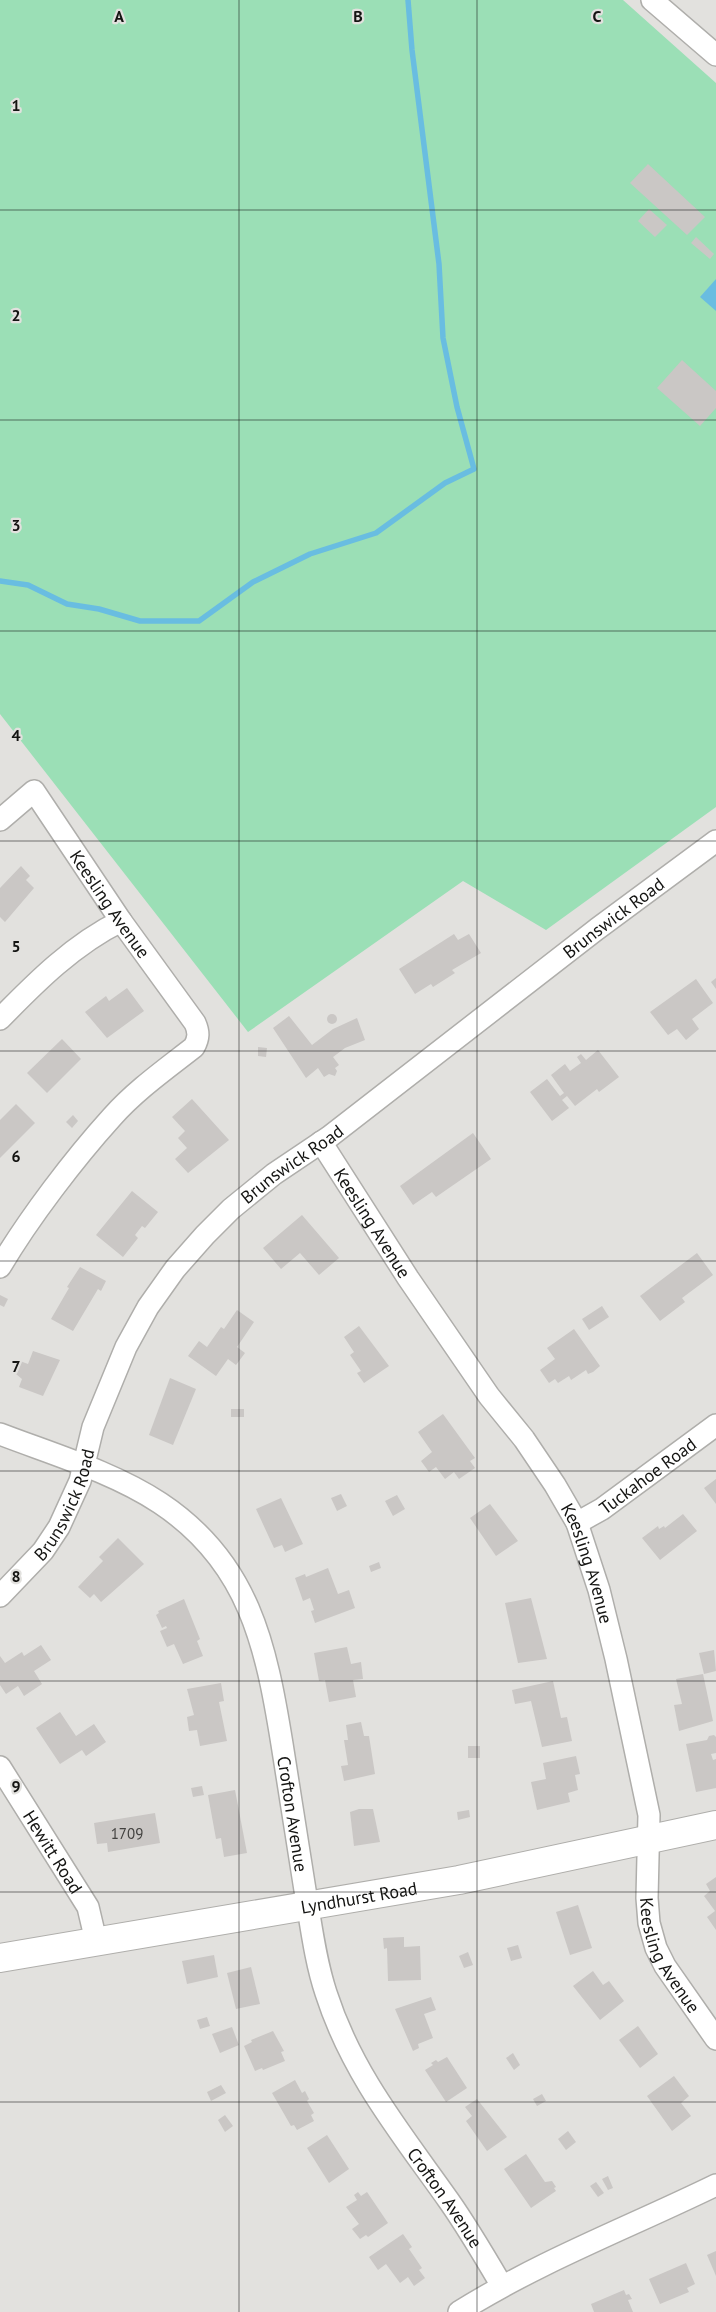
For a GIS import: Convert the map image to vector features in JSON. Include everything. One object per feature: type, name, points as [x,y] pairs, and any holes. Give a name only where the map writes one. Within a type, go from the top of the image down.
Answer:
[{"type":"main road","name":"Lyndhurst Road","points":[[0,1958],[459,1880],[716,1825]]},
{"type":"street","points":[[652,0],[716,55]]},
{"type":"street","name":"Keesling Avenue","points":[[0,820],[34,791],[121,921],[195,1023],[198,1032],[198,1041],[194,1047],[137,1093],[112,1116],[71,1167],[11,1249],[0,1268]]},
{"type":"street","name":"Brunswick Road","points":[[0,1596],[43,1551],[75,1495],[93,1427],[126,1347],[148,1307],[175,1269],[231,1208],[274,1174],[321,1142],[589,935],[716,841]]},
{"type":"street","points":[[0,1019],[34,985],[84,942],[121,921]]},
{"type":"street","name":"Keesling Avenue","points":[[321,1142],[408,1278],[489,1396],[524,1438],[555,1484],[577,1523],[599,1590],[637,1752],[649,1815],[646,1898],[649,1923],[656,1948],[665,1966],[716,2038]]},
{"type":"street","name":"Tuckahoe Road","points":[[577,1523],[602,1509],[716,1425]]},
{"type":"street","name":"Crofton Avenue","points":[[0,1434],[128,1485],[158,1502],[202,1536],[235,1581],[254,1619],[265,1652],[314,1950],[323,1984],[344,2041],[364,2079],[397,2132],[449,2202],[502,2286]]},
{"type":"street","name":"Hewitt Road","points":[[0,1767],[88,1907],[96,1941]]},
{"type":"street","points":[[458,2312],[552,2260],[646,2219],[716,2185]]},
{"type":"green space","points":[[0,0],[623,0],[716,83],[716,807],[546,930],[463,881],[248,1032],[0,714]]},
{"type":"water","points":[[716,279],[716,311],[700,297]]},
{"type":"building","points":[[648,164],[705,217],[687,235],[630,183]]},
{"type":"building","points":[[649,209],[667,225],[655,237],[638,221]]},
{"type":"building","points":[[696,237],[714,254],[710,259],[691,243]]},
{"type":"building","points":[[682,360],[716,391],[716,408],[700,426],[657,388]]},
{"type":"building","points":[[21,866],[30,876],[26,880],[34,888],[5,922],[0,917],[0,888]]},
{"type":"building","points":[[454,934],[458,940],[469,934],[481,953],[452,970],[455,973],[433,987],[431,984],[415,994],[399,969]]},
{"type":"building","points":[[716,978],[716,989],[711,982]]},
{"type":"building","points":[[696,979],[713,1003],[692,1019],[699,1029],[686,1040],[677,1029],[668,1035],[650,1012]]},
{"type":"building","points":[[127,988],[144,1011],[107,1038],[85,1012],[106,996],[109,1001]]},
{"type":"building","points":[[330,1014],[334,1014],[337,1019],[336,1023],[330,1024],[327,1021],[327,1017]]},
{"type":"building","points":[[289,1016],[312,1045],[333,1029],[357,1018],[365,1040],[345,1048],[333,1057],[339,1065],[335,1068],[337,1071],[335,1076],[329,1074],[324,1077],[318,1068],[306,1078],[273,1028]]},
{"type":"building","points":[[62,1039],[81,1059],[47,1093],[27,1073]]},
{"type":"building","points":[[258,1047],[267,1048],[266,1057],[258,1056]]},
{"type":"building","points":[[598,1050],[619,1077],[599,1092],[597,1089],[575,1106],[567,1096],[562,1100],[569,1108],[552,1121],[530,1092],[547,1079],[560,1096],[564,1093],[551,1075],[565,1064],[570,1071],[581,1063],[577,1057],[581,1054],[586,1060]]},
{"type":"building","points":[[192,1099],[229,1140],[188,1173],[175,1159],[187,1148],[178,1138],[185,1131],[172,1117]]},
{"type":"building","points":[[16,1104],[35,1123],[0,1158],[0,1120]]},
{"type":"building","points":[[73,1115],[78,1121],[72,1128],[66,1122]]},
{"type":"building","points":[[473,1133],[491,1159],[436,1197],[432,1192],[413,1205],[400,1186]]},
{"type":"building","points":[[132,1191],[158,1212],[145,1228],[142,1226],[135,1235],[138,1238],[123,1257],[96,1235]]},
{"type":"building","points":[[302,1215],[339,1258],[319,1275],[300,1253],[281,1269],[263,1248]]},
{"type":"building","points":[[697,1253],[713,1275],[682,1298],[685,1302],[660,1321],[640,1296]]},
{"type":"building","points":[[80,1267],[106,1281],[101,1291],[98,1289],[73,1331],[51,1319],[69,1288],[67,1287]]},
{"type":"building","points":[[0,1295],[8,1299],[4,1307],[0,1305]]},
{"type":"building","points":[[602,1306],[609,1317],[589,1330],[582,1319]]},
{"type":"building","points":[[237,1310],[254,1322],[237,1347],[245,1353],[236,1365],[228,1359],[216,1376],[188,1356],[199,1341],[207,1347],[221,1327],[224,1329]]},
{"type":"building","points":[[359,1326],[389,1366],[364,1383],[357,1373],[361,1371],[350,1355],[354,1352],[344,1337]]},
{"type":"building","points":[[574,1329],[600,1366],[588,1374],[586,1370],[571,1380],[569,1376],[558,1383],[555,1379],[549,1383],[540,1370],[555,1359],[547,1348]]},
{"type":"building","points":[[33,1351],[60,1360],[43,1396],[19,1387],[22,1379],[16,1374],[20,1361],[28,1364]]},
{"type":"building","points":[[170,1378],[196,1389],[173,1445],[149,1435]]},
{"type":"building","points":[[231,1409],[244,1409],[244,1417],[231,1417]]},
{"type":"building","points":[[443,1414],[475,1458],[470,1461],[475,1468],[459,1479],[454,1472],[445,1479],[436,1467],[429,1472],[421,1461],[432,1452],[418,1432]]},
{"type":"building","points":[[716,1479],[716,1504],[704,1488]]},
{"type":"building","points":[[341,1494],[347,1506],[337,1511],[331,1498]]},
{"type":"building","points":[[397,1495],[405,1509],[393,1516],[385,1501]]},
{"type":"building","points":[[281,1498],[303,1544],[285,1552],[282,1545],[274,1548],[256,1509]]},
{"type":"building","points":[[490,1504],[518,1541],[496,1556],[470,1518]]},
{"type":"building","points":[[683,1514],[697,1531],[660,1560],[642,1538],[658,1526],[659,1529],[664,1526],[665,1528]]},
{"type":"building","points":[[118,1538],[144,1564],[101,1602],[94,1594],[90,1598],[78,1587],[103,1561],[99,1557]]},
{"type":"building","points":[[379,1562],[381,1568],[371,1572],[369,1566]]},
{"type":"building","points":[[328,1568],[338,1594],[349,1590],[355,1608],[315,1623],[311,1611],[314,1610],[310,1598],[303,1601],[295,1578],[305,1574],[306,1577]]},
{"type":"building","points":[[531,1598],[547,1659],[518,1663],[505,1603]]},
{"type":"building","points":[[184,1599],[200,1639],[197,1641],[203,1656],[183,1664],[174,1644],[167,1647],[160,1631],[167,1628],[166,1626],[162,1628],[156,1615],[159,1613],[158,1611]]},
{"type":"building","points":[[41,1645],[51,1660],[34,1671],[42,1684],[24,1696],[18,1686],[6,1694],[0,1685],[0,1656],[5,1663],[22,1652],[24,1656]]},
{"type":"building","points":[[347,1647],[351,1664],[361,1662],[363,1679],[353,1680],[356,1697],[329,1702],[325,1680],[319,1681],[314,1653]]},
{"type":"building","points":[[714,1650],[716,1671],[704,1674],[699,1653]]},
{"type":"building","points":[[703,1674],[713,1721],[679,1731],[674,1705],[682,1704],[676,1679]]},
{"type":"building","points":[[553,1681],[561,1718],[567,1717],[572,1741],[542,1747],[531,1701],[515,1704],[512,1690]]},
{"type":"building","points":[[221,1683],[224,1701],[219,1702],[227,1741],[200,1746],[197,1730],[189,1731],[187,1717],[194,1715],[187,1689]]},
{"type":"building","points":[[60,1712],[76,1736],[94,1724],[106,1742],[86,1756],[82,1750],[60,1764],[36,1728]]},
{"type":"building","points":[[361,1722],[364,1736],[369,1736],[375,1774],[344,1781],[341,1766],[348,1765],[344,1740],[348,1740],[346,1725]]},
{"type":"building","points":[[714,1735],[716,1737],[716,1753],[711,1754],[713,1760],[716,1759],[716,1788],[696,1792],[686,1744],[707,1740],[709,1736]]},
{"type":"building","points":[[468,1746],[480,1746],[480,1758],[468,1758]]},
{"type":"building","points":[[576,1756],[580,1774],[575,1775],[578,1790],[568,1793],[570,1802],[537,1810],[531,1782],[546,1779],[543,1763]]},
{"type":"building","points":[[202,1786],[204,1795],[193,1797],[191,1788]]},
{"type":"building","points":[[235,1790],[247,1853],[224,1857],[221,1838],[216,1839],[208,1795]]},
{"type":"building","points":[[359,1809],[373,1809],[380,1842],[354,1846],[350,1812]]},
{"type":"building","points":[[469,1810],[470,1817],[458,1820],[457,1812]]},
{"type":"building","points":[[155,1813],[160,1843],[108,1852],[107,1843],[97,1844],[94,1823]]},
{"type":"building","points":[[716,1877],[716,1930],[707,1917],[715,1911],[704,1896],[710,1891],[706,1884]]},
{"type":"building","points":[[578,1905],[592,1948],[570,1955],[556,1912]]},
{"type":"building","points":[[404,1937],[404,1947],[420,1946],[421,1980],[388,1981],[387,1948],[384,1949],[383,1938]]},
{"type":"building","points":[[518,1945],[522,1958],[511,1961],[507,1948]]},
{"type":"building","points":[[468,1952],[473,1965],[464,1968],[459,1956]]},
{"type":"building","points":[[214,1955],[218,1977],[187,1984],[182,1961]]},
{"type":"building","points":[[251,1967],[260,2004],[236,2009],[227,1973]]},
{"type":"building","points":[[593,1971],[603,1985],[609,1981],[624,2001],[600,2020],[573,1986]]},
{"type":"building","points":[[431,1997],[436,2010],[424,2014],[433,2038],[418,2044],[419,2048],[413,2051],[395,2009]]},
{"type":"building","points":[[207,2017],[210,2026],[200,2029],[197,2020]]},
{"type":"building","points":[[638,2026],[658,2054],[640,2068],[619,2040]]},
{"type":"building","points":[[232,2027],[239,2045],[220,2053],[212,2034]]},
{"type":"building","points":[[273,2031],[284,2051],[281,2052],[285,2061],[263,2070],[262,2068],[255,2071],[244,2046],[252,2042],[251,2040]]},
{"type":"building","points":[[513,2053],[520,2065],[514,2070],[506,2058]]},
{"type":"building","points":[[447,2057],[467,2088],[446,2102],[425,2070],[433,2065],[431,2063],[436,2060],[438,2062]]},
{"type":"building","points":[[674,2076],[689,2096],[681,2103],[691,2116],[672,2131],[647,2096]]},
{"type":"building","points":[[295,2080],[302,2093],[305,2091],[309,2099],[307,2101],[314,2113],[311,2115],[314,2121],[297,2130],[294,2125],[291,2126],[272,2093]]},
{"type":"building","points":[[221,2085],[226,2093],[211,2101],[207,2092]]},
{"type":"building","points":[[542,2094],[546,2101],[537,2106],[533,2099]]},
{"type":"building","points":[[477,2099],[507,2137],[487,2151],[466,2121],[472,2116],[465,2107]]},
{"type":"building","points":[[225,2115],[233,2126],[225,2132],[218,2120]]},
{"type":"building","points":[[568,2131],[576,2142],[566,2150],[558,2139]]},
{"type":"building","points":[[327,2135],[349,2169],[329,2183],[307,2148]]},
{"type":"building","points":[[526,2154],[545,2182],[552,2181],[556,2187],[554,2188],[556,2191],[531,2208],[504,2169]]},
{"type":"building","points":[[608,2176],[613,2188],[608,2190],[602,2179]]},
{"type":"building","points":[[596,2182],[604,2193],[598,2197],[590,2186]]},
{"type":"building","points":[[358,2192],[361,2196],[367,2192],[388,2223],[368,2237],[366,2235],[360,2239],[352,2229],[359,2224],[346,2207],[357,2200],[354,2195]]},
{"type":"building","points":[[403,2234],[412,2247],[409,2249],[422,2268],[419,2270],[425,2278],[414,2286],[408,2277],[400,2283],[386,2264],[378,2270],[369,2257]]},
{"type":"building","points":[[716,2251],[716,2276],[707,2255]]},
{"type":"building","points":[[686,2263],[695,2284],[687,2288],[689,2292],[660,2304],[649,2279]]},
{"type":"building","points":[[624,2290],[626,2295],[629,2294],[632,2299],[628,2300],[633,2312],[594,2312],[591,2304]]},
{"type":"waterway","points":[[0,581],[28,585],[67,604],[99,609],[140,621],[199,621],[253,582],[310,554],[376,533],[445,483],[474,469],[457,407],[443,338],[439,264],[412,50],[408,0]]}]
